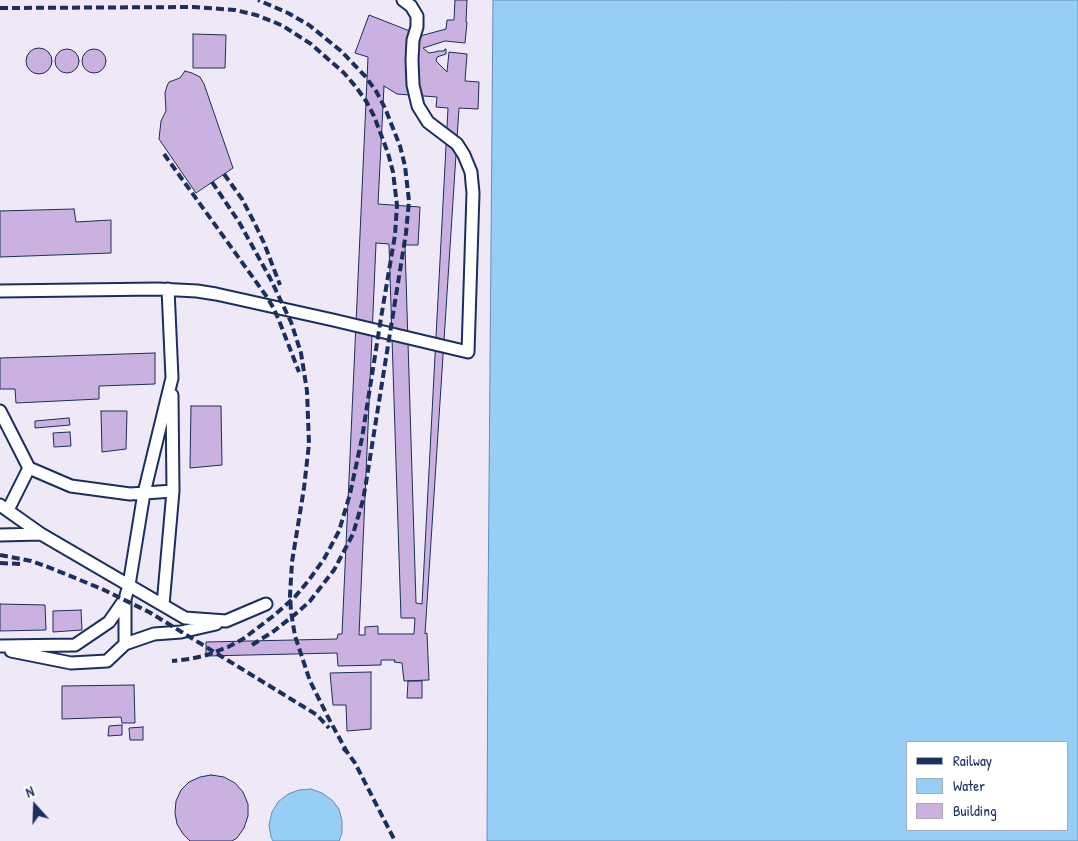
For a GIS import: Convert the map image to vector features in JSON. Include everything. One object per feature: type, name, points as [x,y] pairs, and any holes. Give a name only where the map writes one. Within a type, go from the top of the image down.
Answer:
[{"type":"lane","points":[[0,291],[168,289],[197,291],[468,352],[473,193],[471,172],[457,144],[428,122],[418,106],[413,85],[412,60],[417,16],[411,6],[403,0]]},
{"type":"lane","points":[[163,605],[172,491],[172,378],[168,289]]},
{"type":"lane","points":[[125,644],[125,599],[144,493],[172,378]]},
{"type":"lane","points":[[0,410],[29,468],[71,486],[130,494],[172,491]]},
{"type":"lane","points":[[29,468],[4,508],[41,534],[185,618],[226,621]]},
{"type":"lane","points":[[0,535],[41,534]]},
{"type":"lane","points":[[0,648],[75,645],[109,622],[125,599]]},
{"type":"lane","points":[[0,648],[72,663],[107,661],[125,644],[154,634],[181,632],[226,621],[266,604]]},
{"type":"shaded area","points":[[0,0],[493,0],[487,841],[0,841]]},
{"type":"water","points":[[493,0],[1078,0],[1078,841],[487,841]]},
{"type":"water","points":[[311,789],[322,793],[332,800],[339,809],[342,833],[339,841],[273,841],[269,825],[272,812],[278,802],[288,794],[299,790]]},
{"type":"building","points":[[455,0],[467,0],[465,43],[445,41],[423,48],[429,53],[446,49],[446,54],[437,57],[436,61],[447,72],[449,52],[467,54],[465,81],[479,82],[478,109],[459,108],[425,634],[427,633],[429,680],[404,681],[402,663],[394,662],[395,660],[381,660],[381,665],[338,666],[337,653],[206,656],[206,642],[337,639],[338,634],[342,634],[368,57],[355,53],[369,15],[420,36],[446,29],[447,20],[454,20]],"holes":[[[384,86],[397,94],[437,97],[436,107],[448,108],[422,604],[416,603],[405,245],[418,245],[420,207],[378,204]],[[376,243],[389,244],[401,618],[415,618],[414,634],[378,634],[378,626],[365,627],[365,635],[359,635]]]},
{"type":"building","points":[[193,34],[226,35],[225,68],[193,68]]},
{"type":"building","points":[[39,48],[48,52],[52,61],[48,70],[39,74],[30,70],[26,61],[30,52]]},
{"type":"building","points":[[67,49],[75,53],[79,61],[75,69],[67,73],[59,69],[55,61],[59,53]]},
{"type":"building","points":[[94,49],[99,50],[105,56],[105,66],[99,72],[94,73],[89,72],[83,66],[82,61],[83,56],[89,50]]},
{"type":"building","points":[[185,71],[200,77],[204,84],[233,168],[196,193],[159,139],[161,121],[166,111],[165,93],[167,86],[169,82],[180,78]]},
{"type":"building","points":[[74,209],[76,222],[111,220],[111,253],[0,257],[0,211]]},
{"type":"building","points":[[155,353],[155,384],[99,386],[99,399],[16,403],[15,389],[0,389],[0,358]]},
{"type":"building","points":[[191,406],[221,406],[222,465],[190,468]]},
{"type":"building","points":[[101,411],[127,411],[126,449],[102,452]]},
{"type":"building","points":[[69,418],[70,425],[35,428],[35,421]]},
{"type":"building","points":[[70,432],[71,446],[54,447],[53,433]]},
{"type":"building","points":[[0,604],[45,605],[46,630],[0,631]]},
{"type":"building","points":[[81,610],[82,630],[53,632],[53,611]]},
{"type":"building","points":[[371,672],[371,729],[347,731],[346,705],[333,705],[330,673]]},
{"type":"building","points":[[408,681],[422,681],[422,698],[407,698]]},
{"type":"building","points":[[134,685],[135,723],[122,723],[121,717],[62,719],[62,686]]},
{"type":"building","points":[[122,725],[122,735],[108,736],[109,726]]},
{"type":"building","points":[[143,727],[143,740],[130,740],[129,728]]},
{"type":"building","points":[[211,775],[224,777],[235,783],[243,792],[248,804],[248,816],[244,828],[237,838],[232,841],[190,841],[177,824],[175,813],[176,801],[181,790],[189,782]]},
{"type":"railway","points":[[252,645],[274,631],[310,601],[334,570],[353,534],[366,483],[406,233],[409,201],[405,166],[400,146],[385,108],[365,76],[341,51],[309,25],[288,13],[258,0]]},
{"type":"railway","points":[[0,8],[194,7],[235,10],[256,15],[283,26],[311,44],[344,73],[366,101],[374,116],[388,153],[393,172],[397,205],[395,235],[362,438],[350,494],[339,531],[324,559],[309,580],[294,598],[272,617],[243,639],[228,647],[207,655],[172,661]]},
{"type":"railway","points":[[164,154],[267,297],[280,323],[299,372]]},
{"type":"railway","points":[[224,174],[242,199],[254,222],[280,285]]},
{"type":"railway","points":[[212,182],[239,222],[270,278],[291,322],[301,353],[307,391],[309,444],[292,562],[291,612],[295,636],[310,681],[347,752]]},
{"type":"railway","points":[[0,555],[31,561],[48,567],[102,589],[149,612],[317,715],[329,728]]},
{"type":"railway","points":[[0,563],[20,564]]},
{"type":"railway","points":[[343,748],[355,763],[395,841]]}]
